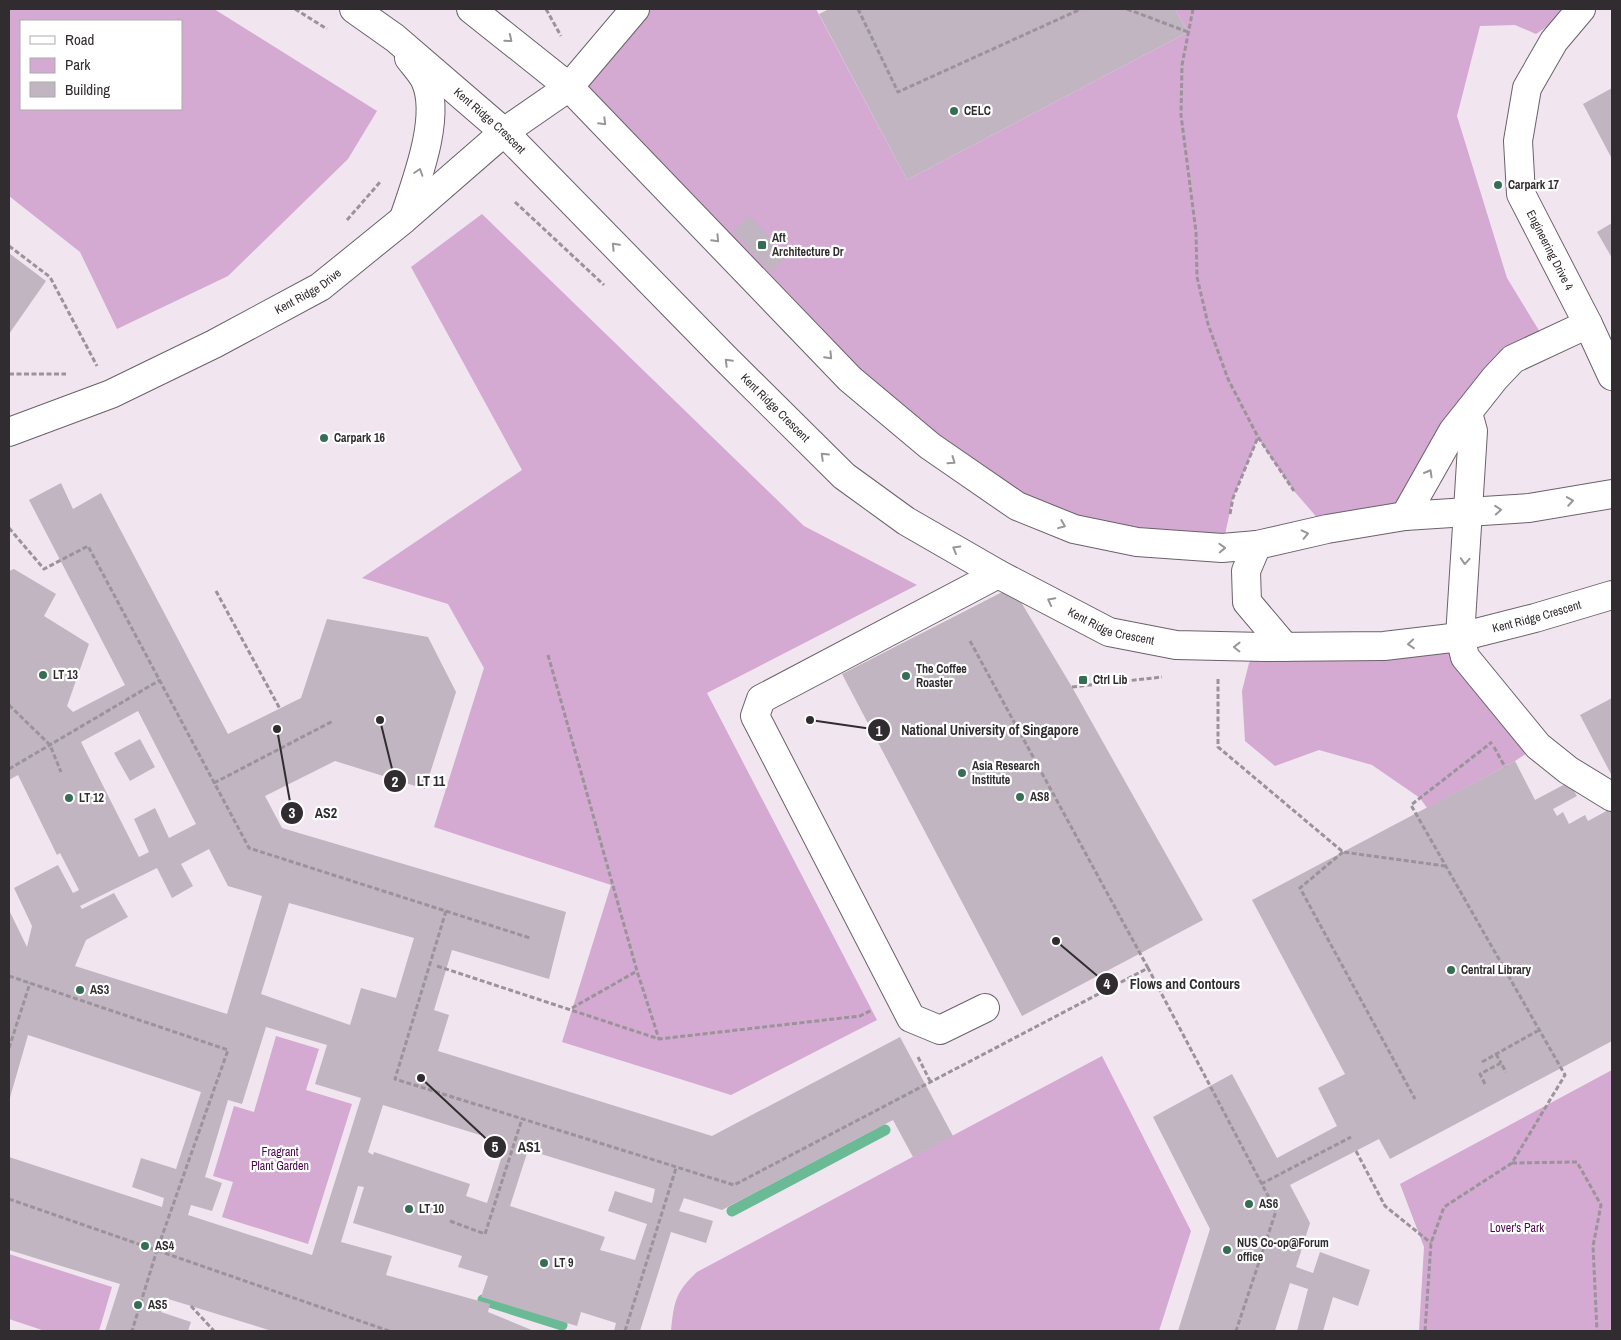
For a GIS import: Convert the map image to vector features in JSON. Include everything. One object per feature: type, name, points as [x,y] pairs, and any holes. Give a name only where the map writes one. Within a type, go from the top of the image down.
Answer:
[{"type":"street","name":"Kent Ridge Crescent","points":[[354,9],[395,38],[504,132],[726,360],[844,476],[906,521],[998,574],[1109,632],[1176,645],[1384,646],[1460,637],[1612,595]]},
{"type":"street","points":[[471,9],[569,87],[850,379],[930,446],[1017,506],[1074,529],[1137,542],[1222,548],[1257,545],[1327,529],[1405,516],[1529,508],[1612,494]]},
{"type":"street","name":"Kent Ridge Drive","points":[[9,432],[112,394],[214,344],[320,287],[404,219],[504,132],[569,87],[635,9]]},
{"type":"street","name":"Engineering Drive 4","points":[[1581,9],[1554,41],[1527,88],[1518,141],[1521,194],[1588,324],[1612,376]]},
{"type":"street","points":[[395,38],[425,81],[430,111],[428,144],[404,219]]},
{"type":"street","points":[[1405,516],[1453,430],[1513,359],[1588,324]]},
{"type":"street","points":[[1468,413],[1474,431],[1460,637],[1465,656],[1517,722],[1552,758],[1612,797]]},
{"type":"street","points":[[1257,545],[1246,572],[1247,602],[1285,647]]},
{"type":"street","points":[[985,1008],[940,1030],[911,1018],[756,716],[761,698],[998,574]]},
{"type":"path","points":[[546,9],[564,42]]},
{"type":"path","points":[[858,9],[898,92],[1081,9]]},
{"type":"path","points":[[1127,9],[1188,32]]},
{"type":"path","points":[[1193,9],[1182,65],[1181,115],[1196,232],[1197,277],[1208,324],[1228,379],[1258,437],[1294,491]]},
{"type":"path","points":[[342,224],[360,207],[383,178]]},
{"type":"path","points":[[9,246],[50,277],[92,356]]},
{"type":"path","points":[[93,372],[99,370]]},
{"type":"path","points":[[9,374],[68,374]]},
{"type":"path","points":[[1222,548],[1233,498],[1258,437]]},
{"type":"path","points":[[9,528],[44,569],[88,546],[249,848],[530,938]]},
{"type":"path","points":[[216,591],[280,710]]},
{"type":"path","points":[[970,640],[1148,968],[1276,1211],[1236,1331]]},
{"type":"path","points":[[1217,646],[1218,747],[1343,852],[1445,866]]},
{"type":"path","points":[[548,655],[637,971],[660,1039]]},
{"type":"path","points":[[1072,687],[1169,677]]},
{"type":"path","points":[[9,769],[160,680]]},
{"type":"path","points":[[9,705],[50,745],[61,772]]},
{"type":"path","points":[[214,784],[333,722]]},
{"type":"path","points":[[1425,1331],[1431,1243],[1444,1207],[1512,1163],[1565,1075],[1411,806],[1517,722]]},
{"type":"path","points":[[1491,742],[1505,766]]},
{"type":"path","points":[[1343,852],[1300,888],[1415,1099]]},
{"type":"path","points":[[446,911],[395,1078],[734,1185],[1148,968]]},
{"type":"path","points":[[437,966],[660,1039],[860,1016],[874,1009]]},
{"type":"path","points":[[572,1009],[637,971]]},
{"type":"path","points":[[9,976],[228,1050],[157,1250],[132,1331]]},
{"type":"path","points":[[9,1048],[30,983]]},
{"type":"path","points":[[1482,1062],[1539,1030]]},
{"type":"path","points":[[1496,1054],[1506,1072]]},
{"type":"path","points":[[1485,1084],[1480,1074],[1501,1063]]},
{"type":"path","points":[[450,1221],[485,1234],[522,1119]]},
{"type":"path","points":[[1261,1184],[1351,1137]]},
{"type":"path","points":[[1356,1151],[1385,1206],[1431,1243]]},
{"type":"path","points":[[1512,1163],[1577,1162],[1601,1205],[1593,1246],[1597,1331]]},
{"type":"path","points":[[625,1331],[676,1168]]},
{"type":"path","points":[[9,1199],[389,1331]]},
{"type":"path","points":[[191,1306],[214,1331]]},
{"type":"green space","points":[[9,9],[214,9],[377,111],[348,159],[228,276],[117,329],[80,252],[9,196]]},
{"type":"green space","points":[[635,9],[816,9],[907,180],[1188,32],[1175,9],[1573,9],[1536,34],[1515,25],[1480,26],[1457,116],[1507,278],[1546,342],[1513,359],[1405,516],[1327,529],[1294,491],[1258,438],[1233,498],[1222,548],[1074,529],[930,446],[569,87]]},
{"type":"green space","points":[[482,214],[804,526],[917,585],[707,693],[877,1020],[731,1095],[562,1042],[611,885],[434,827],[484,668],[448,604],[362,578],[522,470],[411,267]]},
{"type":"green space","points":[[1460,637],[1538,746],[1515,761],[1427,808],[1420,798],[1372,765],[1319,750],[1275,766],[1245,741],[1242,691],[1249,663],[1264,647]]},
{"type":"green space","name":"Fragrant Plant Garden","points":[[276,1036],[319,1049],[306,1090],[352,1104],[308,1244],[222,1217],[233,1182],[213,1176],[234,1106],[254,1112]]},
{"type":"green space","points":[[1102,1056],[1191,1231],[1159,1331],[671,1331],[677,1298],[684,1286],[697,1272]]},
{"type":"green space","name":"Lover's Park","points":[[1612,1070],[1612,1331],[1419,1331],[1424,1247],[1400,1184]]},
{"type":"green space","points":[[9,1254],[112,1287],[99,1331],[45,1331],[9,1319]]},
{"type":"building","name":"CELC","points":[[829,9],[1175,9],[1188,32],[907,180],[819,14]]},
{"type":"building","points":[[1612,88],[1612,159],[1583,104]]},
{"type":"building","points":[[749,216],[788,256],[771,272],[733,232]]},
{"type":"building","points":[[1612,223],[1612,258],[1597,232]]},
{"type":"building","points":[[9,253],[46,281],[9,334]]},
{"type":"building","points":[[61,483],[73,509],[101,493],[228,734],[301,698],[327,619],[428,637],[456,692],[425,789],[335,761],[265,796],[282,828],[566,912],[549,979],[452,950],[434,1010],[449,1015],[438,1051],[712,1136],[900,1037],[953,1136],[913,1157],[893,1120],[722,1210],[684,1198],[679,1211],[713,1221],[706,1243],[671,1232],[640,1331],[614,1331],[616,1323],[581,1312],[577,1326],[481,1297],[488,1276],[458,1267],[462,1256],[353,1223],[364,1187],[358,1186],[341,1242],[392,1256],[386,1275],[490,1304],[488,1312],[534,1331],[272,1331],[165,1298],[161,1312],[191,1322],[188,1331],[105,1331],[120,1284],[9,1250],[9,1157],[162,1207],[164,1198],[132,1187],[141,1158],[176,1169],[201,1092],[28,1035],[9,1101],[9,910],[27,947],[32,926],[14,888],[58,865],[73,893],[79,890],[60,853],[57,855],[18,775],[9,780],[9,571],[14,569],[56,594],[44,616],[89,644],[67,706],[73,712],[125,685],[29,500]],"holes":[[[138,711],[196,824],[169,838],[155,808],[134,819],[149,852],[139,857],[81,742]],[[209,849],[228,886],[262,896],[227,1014],[75,966],[86,940],[128,917],[114,893],[82,909],[80,906],[157,868],[172,898],[193,886],[181,864]],[[289,903],[414,938],[396,998],[361,988],[350,1025],[261,994]],[[266,1027],[327,1045],[315,1084],[361,1098],[312,1255],[188,1215],[191,1205],[212,1211],[222,1183],[205,1177],[228,1100],[242,1104]],[[383,1105],[506,1143],[487,1203],[466,1196],[470,1184],[374,1152],[373,1155],[368,1152]],[[528,1150],[655,1189],[652,1203],[615,1191],[608,1211],[647,1224],[635,1260],[600,1250],[605,1237],[510,1206]]]},
{"type":"building","name":"AS8","points":[[1012,587],[1072,687],[1203,920],[1022,1016],[842,674]]},
{"type":"building","points":[[1612,698],[1612,776],[1580,715]]},
{"type":"building","points":[[140,739],[155,767],[130,781],[114,753]]},
{"type":"building","name":"Central Library","points":[[1515,761],[1535,800],[1569,782],[1577,796],[1553,809],[1557,816],[1563,812],[1569,824],[1585,815],[1588,821],[1612,808],[1612,1041],[1390,1159],[1379,1139],[1290,1185],[1310,1223],[1296,1267],[1313,1273],[1320,1252],[1370,1270],[1358,1306],[1333,1297],[1323,1331],[1297,1331],[1308,1289],[1290,1283],[1275,1331],[1178,1331],[1210,1229],[1153,1117],[1232,1074],[1277,1158],[1337,1126],[1318,1088],[1345,1074],[1252,900]]},
{"type":"waterway","points":[[732,1211],[885,1130]]},
{"type":"waterway","points":[[483,1300],[562,1325]]},
{"type":"place","name":"CELC","points":[[954,111]]},
{"type":"place","name":"Carpark 17","points":[[1498,185]]},
{"type":"place","name":"Aft Architecture Dr","points":[[762,245]]},
{"type":"place","name":"Carpark 16","points":[[324,438]]},
{"type":"place","name":"LT 13","points":[[43,675]]},
{"type":"place","name":"The Coffee Roaster","points":[[906,676]]},
{"type":"place","name":"Ctrl Lib","points":[[1083,680]]},
{"type":"place","name":"LT 11","points":[[380,720]]},
{"type":"place","name":"National University of Singapore","points":[[810,720]]},
{"type":"place","name":"AS2","points":[[277,729]]},
{"type":"place","name":"Asia Research Institute","points":[[962,773]]},
{"type":"place","name":"AS8","points":[[1020,797]]},
{"type":"place","name":"LT 12","points":[[69,798]]},
{"type":"place","name":"Flows and Contours","points":[[1056,941]]},
{"type":"place","name":"Central Library","points":[[1451,970]]},
{"type":"place","name":"AS3","points":[[80,990]]},
{"type":"place","name":"AS1","points":[[421,1078]]},
{"type":"place","name":"AS6","points":[[1249,1204]]},
{"type":"place","name":"LT 10","points":[[409,1209]]},
{"type":"place","name":"AS4","points":[[145,1246]]},
{"type":"place","name":"NUS Co-op@Forum office","points":[[1227,1250]]},
{"type":"place","name":"LT 9","points":[[544,1263]]},
{"type":"place","name":"AS5","points":[[138,1305]]}]
